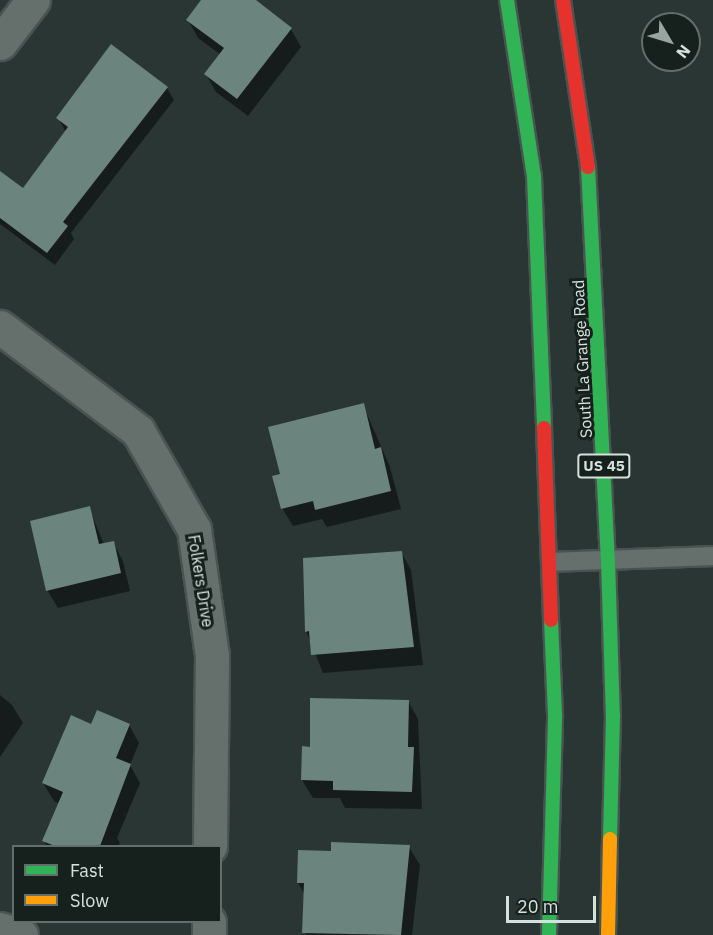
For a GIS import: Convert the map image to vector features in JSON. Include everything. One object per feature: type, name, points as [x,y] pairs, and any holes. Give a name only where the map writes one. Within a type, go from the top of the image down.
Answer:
[{"type":"main road","points":[[507,0],[534,176],[551,562],[555,715],[549,935]]},
{"type":"main road","name":"South La Grange Road","points":[[563,0],[588,162],[608,560],[613,716],[608,935]]},
{"type":"street","points":[[0,43],[33,0]]},
{"type":"street","name":"Folkers Drive","points":[[0,327],[138,431],[194,529],[212,654],[210,845]]},
{"type":"street","points":[[0,929],[21,935]]},
{"type":"lane","points":[[551,562],[713,556]]},
{"type":"building","points":[[201,0],[256,0],[292,28],[237,99],[204,74],[224,48],[186,20]]},
{"type":"building","points":[[111,44],[168,87],[63,222],[68,226],[47,253],[0,218],[0,171],[23,188],[68,127],[56,118]]},
{"type":"building","points":[[364,403],[375,449],[381,447],[391,491],[315,510],[313,501],[281,509],[272,476],[280,474],[268,427]]},
{"type":"building","points":[[90,506],[99,544],[114,541],[121,573],[46,591],[30,521]]},
{"type":"building","points":[[402,551],[414,647],[311,655],[309,631],[305,632],[303,558]]},
{"type":"building","points":[[310,698],[409,700],[408,747],[414,747],[412,792],[333,790],[333,781],[301,780],[302,746],[310,747]]},
{"type":"building","points":[[97,710],[130,724],[116,758],[131,764],[100,845],[52,845],[42,841],[63,792],[42,783],[71,715],[91,724]]},
{"type":"building","points":[[331,842],[410,845],[401,935],[302,933],[304,883],[297,883],[298,850],[331,851]]},
{"type":"traffic: fast","points":[[507,0],[534,176],[544,428]]},
{"type":"traffic: fast","points":[[588,167],[608,560],[613,716],[610,839]]},
{"type":"traffic: fast","points":[[549,935],[555,715],[551,620]]},
{"type":"traffic: slow","points":[[608,935],[610,839]]},
{"type":"traffic: jam","points":[[563,0],[588,167]]},
{"type":"traffic: jam","points":[[544,428],[551,620]]}]
